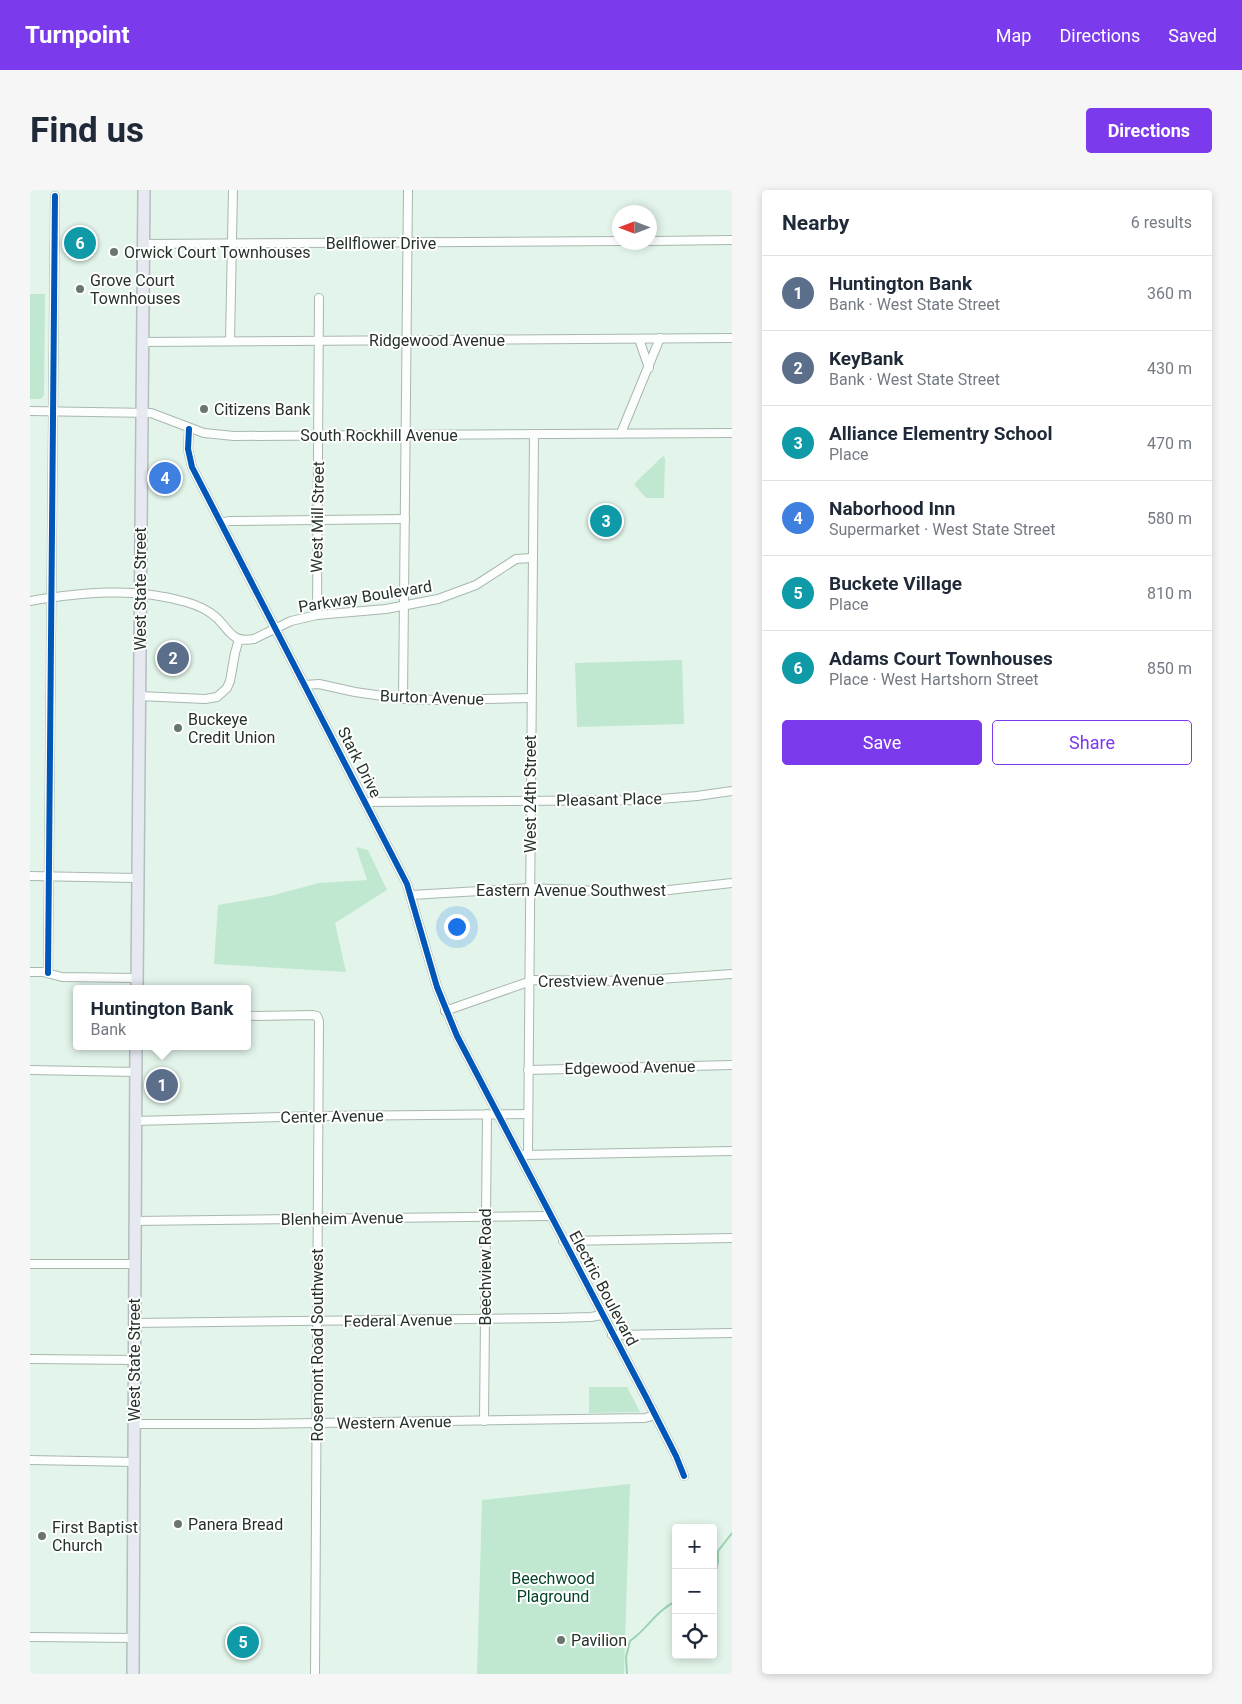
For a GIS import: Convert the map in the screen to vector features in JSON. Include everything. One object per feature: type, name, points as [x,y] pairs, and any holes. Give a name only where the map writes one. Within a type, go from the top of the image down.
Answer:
[{"type":"highway","name":"West State Street","points":[[137,983],[144,190]]},
{"type":"highway","name":"West State Street","points":[[133,1674],[136,1050]]},
{"type":"street","points":[[230,341],[233,190]]},
{"type":"street","points":[[403,699],[408,190]]},
{"type":"street","points":[[48,973],[55,196]]},
{"type":"street","points":[[657,241],[732,240]]},
{"type":"street","name":"Bellflower Drive","points":[[143,244],[612,241]]},
{"type":"street","name":"West Mill Street","points":[[317,615],[319,298]]},
{"type":"street","points":[[639,338],[649,368]]},
{"type":"street","points":[[622,433],[660,338]]},
{"type":"street","name":"Ridgewood Avenue","points":[[142,342],[732,338]]},
{"type":"street","name":"South Rockhill Avenue","points":[[30,410],[142,412],[155,414],[189,429],[225,436],[732,433]]},
{"type":"street","name":"Stark Drive","points":[[189,429],[189,458],[411,895],[445,1011],[497,1114]]},
{"type":"street","name":"West 24th Street","points":[[528,1154],[534,434]]},
{"type":"street","points":[[221,523],[229,521],[405,520]]},
{"type":"street","name":"Parkway Boulevard","points":[[239,639],[254,639],[292,621],[317,615],[404,606],[450,595],[485,580],[516,559],[532,558]]},
{"type":"street","points":[[30,601],[111,592],[140,593],[200,606],[214,616],[229,633],[239,639],[230,680],[224,692],[217,697],[205,699],[139,696]]},
{"type":"street","name":"Burton Avenue","points":[[305,685],[319,684],[355,692],[403,699],[531,698]]},
{"type":"street","name":"Pleasant Place","points":[[365,802],[654,800],[732,791]]},
{"type":"street","points":[[30,876],[138,878]]},
{"type":"street","name":"Eastern Avenue Southwest","points":[[411,895],[530,888],[660,891],[732,883]]},
{"type":"street","points":[[30,972],[48,973],[61,977],[137,983]]},
{"type":"street","name":"Crestview Avenue","points":[[445,1011],[529,981],[630,980],[732,974]]},
{"type":"street","name":"Rosemont Road Southwest","points":[[251,1016],[313,1015],[318,1016],[319,1020],[315,1674]]},
{"type":"street","name":"Edgewood Avenue","points":[[528,1070],[732,1064]]},
{"type":"street","points":[[30,1070],[136,1072]]},
{"type":"street","name":"Beechview Road","points":[[484,1421],[487,1114]]},
{"type":"street","name":"Electric Boulevard","points":[[497,1114],[655,1415],[684,1476]]},
{"type":"street","name":"Center Avenue","points":[[135,1121],[318,1116],[528,1114]]},
{"type":"street","points":[[520,1156],[528,1154],[732,1151]]},
{"type":"street","name":"Blenheim Avenue","points":[[135,1221],[550,1216]]},
{"type":"street","points":[[563,1241],[732,1238]]},
{"type":"street","points":[[30,1264],[135,1264]]},
{"type":"street","name":"Federal Avenue","points":[[134,1323],[485,1319],[590,1317],[602,1315]]},
{"type":"street","points":[[612,1335],[732,1332]]},
{"type":"street","points":[[30,1359],[134,1360]]},
{"type":"street","name":"Western Avenue","points":[[133,1424],[484,1421],[646,1418],[655,1415]]},
{"type":"street","points":[[30,1460],[134,1462]]},
{"type":"street","points":[[30,1637],[133,1638]]},
{"type":"green space","points":[[30,294],[45,294],[44,395],[41,399],[30,399]]},
{"type":"green space","points":[[663,456],[665,458],[664,498],[646,498],[634,484]]},
{"type":"green space","points":[[682,660],[684,724],[577,727],[575,663]]},
{"type":"green space","points":[[356,847],[368,850],[387,890],[335,923],[346,972],[214,964],[218,905],[270,896],[319,883],[367,880]]},
{"type":"green space","points":[[589,1387],[627,1387],[640,1412],[589,1413]]},
{"type":"green space","name":"Beechwood Plaground","points":[[630,1484],[624,1674],[477,1674],[482,1500]]},
{"type":"waterway","points":[[716,1569],[718,1551],[732,1533]]},
{"type":"waterway","points":[[627,1674],[626,1657],[630,1641],[672,1603]]},
{"type":"cycle path","points":[[48,973],[55,196]]},
{"type":"cycle path","points":[[189,429],[188,449],[192,467],[407,884],[437,987],[457,1036],[646,1397],[684,1476]]},
{"type":"place","name":"Adams Court Townhouses","points":[[80,243]]},
{"type":"place","name":"Orwick Court Townhouses","points":[[114,252]]},
{"type":"place","name":"Grove Court Townhouses","points":[[80,289]]},
{"type":"place","name":"Citizens Bank","points":[[204,409]]},
{"type":"place","name":"Naborhood Inn","points":[[165,478]]},
{"type":"place","name":"Alliance Elementry School","points":[[606,521]]},
{"type":"place","name":"KeyBank","points":[[173,658]]},
{"type":"place","name":"Buckeye Credit Union","points":[[178,728]]},
{"type":"place","name":"Huntington Bank","points":[[162,1085]]},
{"type":"place","name":"Panera Bread","points":[[178,1524]]},
{"type":"place","name":"First Baptist Church","points":[[42,1536]]},
{"type":"place","name":"Pavilion","points":[[561,1640]]},
{"type":"place","name":"Buckete Village","points":[[243,1642]]}]
